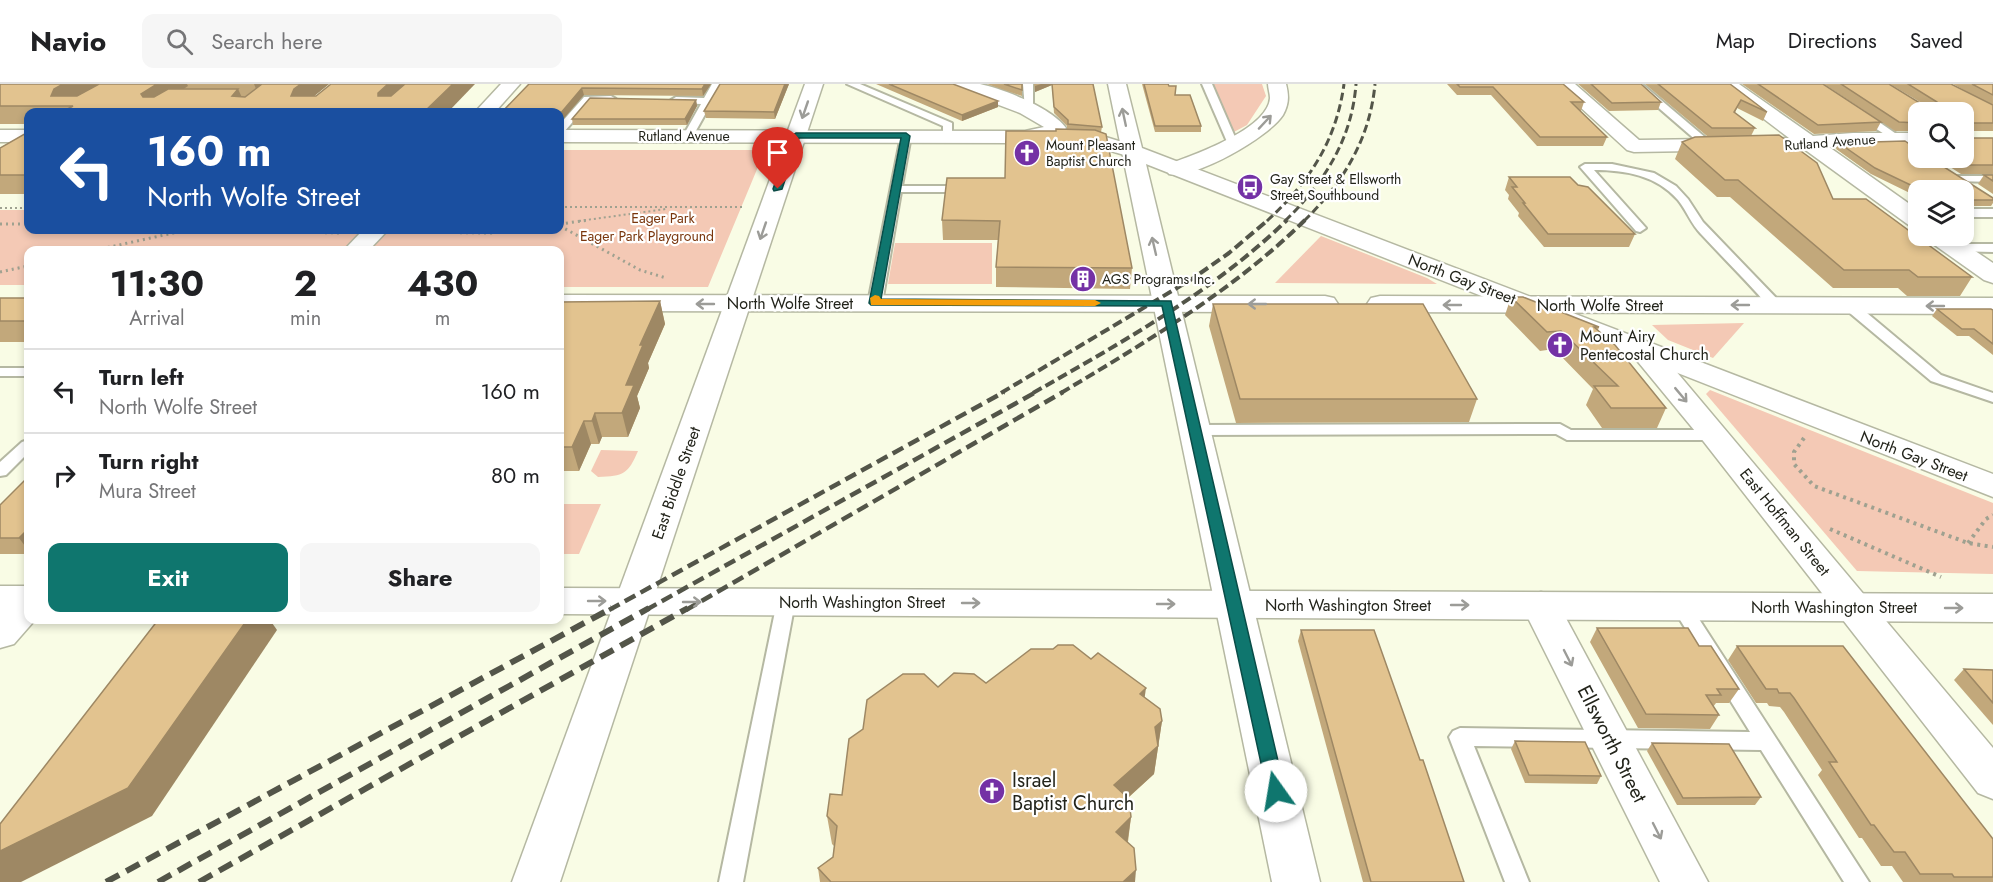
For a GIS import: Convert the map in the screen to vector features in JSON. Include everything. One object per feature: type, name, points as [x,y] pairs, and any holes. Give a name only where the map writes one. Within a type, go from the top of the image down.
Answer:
[{"type":"street","points":[[489,108],[512,84]]},
{"type":"street","name":"East Biddle Street","points":[[536,882],[814,84]]},
{"type":"street","points":[[962,84],[1030,110],[1048,119],[1056,128],[1042,134],[1021,137]]},
{"type":"street","points":[[1117,84],[1296,882]]},
{"type":"street","points":[[1177,169],[1256,131],[1274,113],[1281,96],[1276,84]]},
{"type":"street","name":"Rutland Avenue","points":[[1564,84],[1634,146],[1708,146],[1908,139]]},
{"type":"street","points":[[1727,84],[1908,211]]},
{"type":"street","points":[[0,136],[24,138]]},
{"type":"street","name":"Rutland Avenue","points":[[564,136],[1021,137],[1096,141],[1131,151]]},
{"type":"street","points":[[0,156],[24,141]]},
{"type":"street","name":"North Gay Street","points":[[1131,151],[1993,486]]},
{"type":"street","points":[[353,242],[378,234]]},
{"type":"street","points":[[1952,246],[1993,275]]},
{"type":"street","name":"North Wolfe Street","points":[[564,303],[1993,306]]},
{"type":"street","name":"East Hoffman Street","points":[[1644,351],[1715,435],[1993,780]]},
{"type":"street","points":[[0,599],[24,601]]},
{"type":"street","name":"North Washington Street","points":[[564,601],[1993,608]]},
{"type":"street","points":[[0,634],[24,606]]},
{"type":"street","name":"Ellsworth Street","points":[[1541,606],[1684,882]]},
{"type":"lane","points":[[688,136],[717,84]]},
{"type":"lane","points":[[852,84],[948,125],[947,136]]},
{"type":"lane","points":[[1028,84],[1030,110]]},
{"type":"lane","points":[[1207,84],[1233,144]]},
{"type":"lane","points":[[1636,84],[1708,146]]},
{"type":"lane","points":[[564,125],[587,99],[620,100]]},
{"type":"lane","points":[[664,100],[708,100]]},
{"type":"lane","points":[[1851,108],[1908,146]]},
{"type":"lane","points":[[874,303],[906,136]]},
{"type":"lane","points":[[1640,228],[1585,167],[1615,166],[1647,173],[1673,188],[1684,200],[1696,222],[1748,274],[1775,306]]},
{"type":"lane","points":[[1976,190],[1954,176],[1993,179]]},
{"type":"lane","points":[[895,189],[982,189]]},
{"type":"lane","points":[[1974,213],[1993,213]]},
{"type":"lane","points":[[1974,246],[1993,248]]},
{"type":"lane","points":[[1850,306],[1936,378],[1993,398]]},
{"type":"lane","points":[[0,372],[24,372]]},
{"type":"lane","points":[[1195,430],[1560,429],[1567,435],[1715,435]]},
{"type":"lane","points":[[0,471],[24,449]]},
{"type":"lane","points":[[731,882],[786,602]]},
{"type":"lane","points":[[1681,607],[1857,882]]},
{"type":"lane","points":[[1517,882],[1460,737],[1767,741]]},
{"type":"path","points":[[564,207],[771,207]]},
{"type":"path","points":[[564,224],[681,207]]},
{"type":"path","points":[[0,208],[24,208]]},
{"type":"path","points":[[0,224],[24,224]]},
{"type":"path","points":[[564,227],[640,270],[670,280]]},
{"type":"path","points":[[114,246],[169,234]]},
{"type":"path","points":[[255,234],[353,242]]},
{"type":"path","points":[[0,272],[24,267]]},
{"type":"path","points":[[1811,431],[1794,448],[1792,460],[1800,475],[1814,486],[1968,543],[1993,547]]},
{"type":"path","points":[[1968,543],[1986,519],[1993,515]]},
{"type":"path","points":[[1825,527],[1942,578]]},
{"type":"green space","points":[[1211,84],[1262,84],[1266,96],[1247,125],[1232,133]]},
{"type":"green space","name":"Eager Park","points":[[564,150],[765,150],[708,287],[564,287],[564,246],[24,246],[24,285],[0,285],[0,210],[24,210],[24,234],[564,234]]},
{"type":"green space","points":[[1321,236],[1427,278],[1437,284],[1275,283]]},
{"type":"green space","points":[[895,243],[992,243],[992,284],[888,284]]},
{"type":"green space","points":[[1744,323],[1713,358],[1668,340],[1652,325]]},
{"type":"green space","points":[[1710,390],[1993,503],[1993,574],[1857,571],[1706,394]]},
{"type":"green space","points":[[601,450],[638,451],[631,465],[624,472],[614,476],[598,477],[591,471]]},
{"type":"green space","points":[[564,504],[601,504],[579,554],[564,554]]},
{"type":"building","points":[[0,84],[63,84],[54,89],[51,96],[77,96],[99,84],[157,84],[141,94],[143,97],[154,97],[168,89],[238,89],[232,96],[245,97],[262,84],[301,84],[294,89],[291,96],[316,96],[331,84],[388,84],[378,93],[378,96],[391,96],[405,84],[453,84],[428,108],[0,106]]},
{"type":"building","points":[[529,84],[705,84],[702,89],[582,88],[564,109],[506,108]]},
{"type":"building","points":[[720,84],[785,84],[774,112],[704,111]]},
{"type":"building","points":[[889,84],[953,84],[998,101],[962,115]]},
{"type":"building","points":[[1004,84],[1022,84],[1022,90]]},
{"type":"building","points":[[1052,84],[1093,84],[1102,127],[1068,124],[1068,120],[1054,107]]},
{"type":"building","points":[[1144,84],[1168,84],[1176,86],[1175,95],[1190,95],[1201,126],[1155,126]]},
{"type":"building","points":[[1457,84],[1563,84],[1584,102],[1571,102],[1607,137],[1540,137],[1493,87],[1460,87]]},
{"type":"building","points":[[1591,84],[1641,84],[1661,102],[1612,103]]},
{"type":"building","points":[[1658,84],[1730,84],[1767,112],[1741,100],[1734,112],[1755,128],[1712,128]]},
{"type":"building","points":[[1758,84],[1823,84],[1881,122],[1818,125]]},
{"type":"building","points":[[1841,84],[1889,84],[1918,102],[1908,102],[1908,122],[1899,122]]},
{"type":"building","points":[[1908,84],[1951,84],[1993,105],[1993,123],[1974,123],[1974,102],[1937,102]]},
{"type":"building","points":[[1972,84],[1993,84],[1993,95]]},
{"type":"building","points":[[590,98],[696,100],[685,119],[572,119]]},
{"type":"building","points":[[1056,129],[1095,130],[1106,134],[1132,268],[996,267],[1000,221],[942,220],[947,178],[1005,178],[1006,131],[1056,131]]},
{"type":"building","points":[[24,134],[24,175],[0,175],[0,148]]},
{"type":"building","points":[[1779,135],[1817,163],[1833,199],[1866,199],[1908,230],[1908,246],[1930,246],[1972,277],[1918,277],[1909,270],[1844,270],[1738,180],[1725,180],[1682,142],[1695,137]]},
{"type":"building","points":[[1974,138],[1993,138],[1993,165],[1974,165]]},
{"type":"building","points":[[1905,141],[1908,143],[1908,168],[1946,168],[1965,180],[1908,180],[1908,184],[1875,168],[1839,143]]},
{"type":"building","points":[[1984,175],[1993,175],[1993,181]]},
{"type":"building","points":[[1509,177],[1570,177],[1578,185],[1588,187],[1635,234],[1548,234],[1512,187],[1517,187]]},
{"type":"building","points":[[1974,186],[1993,198],[1993,200],[1974,200]]},
{"type":"building","points":[[1511,297],[1523,297],[1599,327],[1594,327],[1615,345],[1666,408],[1611,408],[1594,386],[1618,386],[1561,331],[1547,332]]},
{"type":"building","points":[[0,298],[24,298],[24,321],[0,321]]},
{"type":"building","points":[[660,301],[640,345],[643,345],[626,385],[634,385],[622,413],[595,413],[592,421],[584,421],[572,447],[564,447],[564,302]]},
{"type":"building","points":[[1213,304],[1423,304],[1477,399],[1240,399]]},
{"type":"building","points":[[1937,309],[1993,310],[1993,344],[1974,329],[1962,329]]},
{"type":"building","points":[[24,481],[24,533],[19,538],[0,538],[0,505]]},
{"type":"building","points":[[155,624],[244,624],[128,788],[0,851],[0,824]]},
{"type":"building","points":[[1597,628],[1688,628],[1699,646],[1711,646],[1739,689],[1717,689],[1721,695],[1706,695],[1719,715],[1646,714]]},
{"type":"building","points":[[1301,630],[1374,630],[1420,760],[1423,760],[1464,882],[1371,882]]},
{"type":"building","name":"Israel Baptist Church","points":[[1058,645],[1073,645],[1091,659],[1098,653],[1146,688],[1140,694],[1160,709],[1162,721],[1155,727],[1158,746],[1114,785],[1129,799],[1131,817],[1116,832],[1134,848],[1136,870],[1123,882],[831,882],[818,868],[833,857],[837,826],[827,816],[830,794],[842,795],[849,739],[863,729],[867,700],[903,674],[924,674],[938,687],[954,673],[974,674],[986,683],[1031,649],[1053,649]]},
{"type":"building","points":[[1737,646],[1843,646],[1993,839],[1993,877],[1920,874],[1905,852],[1894,852],[1874,825],[1871,825],[1829,762],[1837,762],[1794,698],[1790,693],[1779,693],[1777,689],[1766,689]]},
{"type":"building","points":[[1964,669],[1993,670],[1993,703]]},
{"type":"building","points":[[1515,741],[1585,742],[1601,776],[1529,775]]},
{"type":"building","points":[[1652,743],[1729,744],[1761,797],[1683,798]]},
{"type":"railway","points":[[1268,220],[1296,191],[1318,160],[1334,124],[1344,84]]},
{"type":"railway","points":[[1285,221],[1312,191],[1334,159],[1349,123],[1356,84]]},
{"type":"railway","points":[[1305,220],[1331,191],[1352,159],[1367,123],[1375,84]]},
{"type":"railway","points":[[1001,393],[1192,279],[1229,253],[1268,220]]},
{"type":"railway","points":[[1033,393],[1100,355],[1198,293],[1259,246],[1287,220]]},
{"type":"railway","points":[[1061,393],[1188,314],[1249,269],[1305,220]]},
{"type":"railway","points":[[609,610],[1004,392]]},
{"type":"railway","points":[[646,610],[1036,392]]},
{"type":"railway","points":[[686,610],[1063,392]]},
{"type":"railway","points":[[106,882],[612,608]]},
{"type":"railway","points":[[158,882],[649,608]]},
{"type":"railway","points":[[199,882],[688,608]]},
{"type":"slow traffic","points":[[875,298],[874,303],[1095,303]]},
{"type":"place","name":"Mount Pleasant Baptist Church","points":[[1027,153]]},
{"type":"place","name":"Gay Street & Ellsworth Street Southbound","points":[[1250,187]]},
{"type":"place","name":"AGS Programs Inc.","points":[[1083,279]]},
{"type":"place","name":"Mount Airy Pentecostal Church","points":[[1560,345]]},
{"type":"place","name":"Israel Baptist Church","points":[[992,791]]},
{"type":"route","points":[[778,189],[796,136],[906,136],[874,303],[1167,303],[1276,791]]},
{"type":"park label","name":"Eager Park Playground","points":[[647,236]]}]
